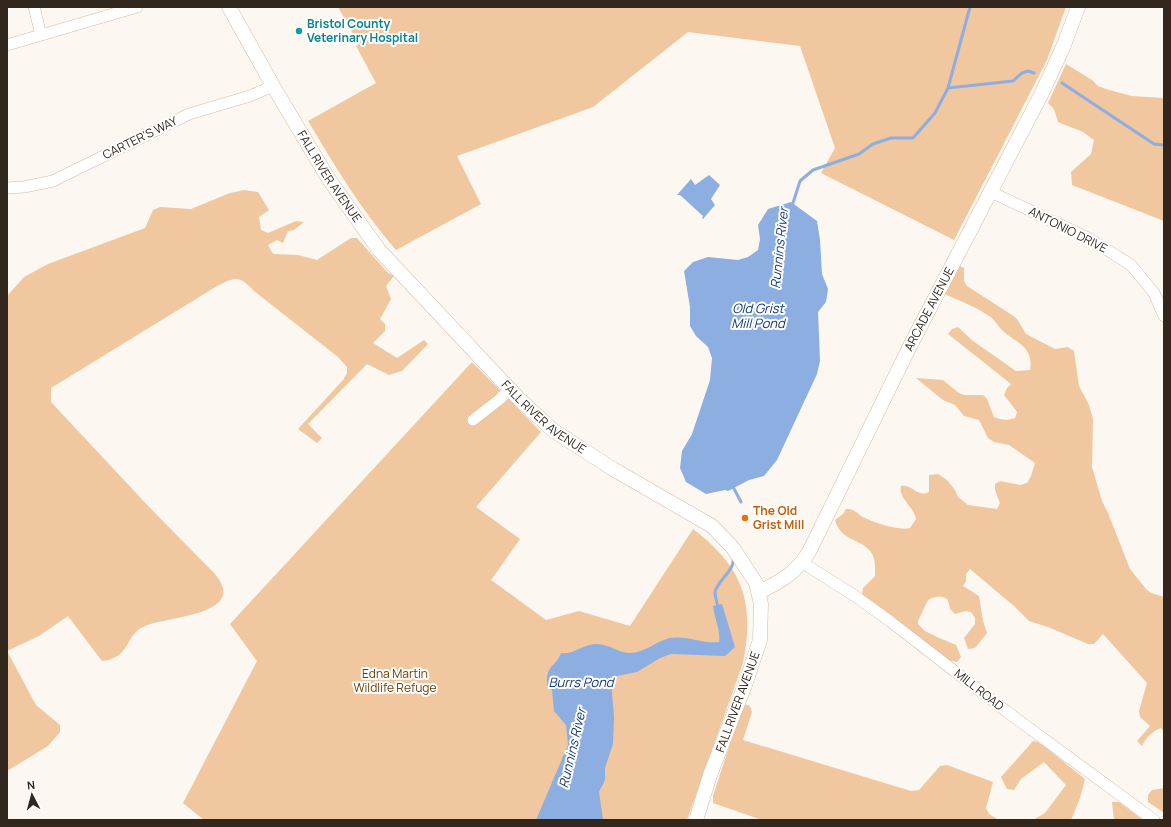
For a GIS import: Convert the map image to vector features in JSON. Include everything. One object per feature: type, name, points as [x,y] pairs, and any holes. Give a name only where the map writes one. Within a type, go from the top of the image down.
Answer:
[{"type":"main road","name":"FALL RIVER AVENUE","points":[[230,7],[273,86],[328,178],[379,250],[510,389],[554,431],[613,469],[712,526],[733,548],[752,577],[759,592],[761,604],[760,640],[710,774],[696,820]]},
{"type":"main road","name":"ARCADE AVENUE","points":[[759,592],[785,579],[803,563],[910,346],[1041,96],[1064,45],[1078,7]]},
{"type":"street","points":[[34,7],[41,35]]},
{"type":"street","points":[[7,45],[138,7]]},
{"type":"street","name":"CARTER'S WAY","points":[[7,188],[24,187],[53,181],[189,114],[250,96],[273,86]]},
{"type":"street","name":"ANTONIO DRIVE","points":[[991,192],[1090,238],[1131,265],[1154,293],[1164,316]]},
{"type":"street","points":[[473,420],[500,399],[510,389]]},
{"type":"street","name":"MILL ROAD","points":[[803,563],[885,618],[1006,711],[1154,820]]},
{"type":"green space","points":[[338,7],[1066,7],[1047,60],[954,240],[821,173],[835,148],[800,46],[688,32],[593,107],[457,156],[481,204],[396,250],[371,219],[338,171],[308,121],[376,83],[356,46],[359,44]]},
{"type":"green space","points":[[1066,64],[1092,80],[1098,86],[1109,90],[1132,96],[1164,98],[1164,221],[1072,185],[1071,172],[1091,154],[1094,140],[1083,132],[1058,122],[1054,109],[1048,103]]},
{"type":"green space","points":[[244,190],[258,192],[269,210],[259,217],[261,230],[268,233],[296,221],[304,222],[294,230],[288,231],[283,243],[277,240],[268,245],[273,254],[298,255],[317,260],[351,238],[357,238],[388,273],[394,276],[386,286],[391,299],[380,319],[385,324],[385,331],[373,343],[397,358],[424,340],[428,344],[402,371],[389,375],[367,364],[308,424],[322,438],[317,443],[298,429],[343,380],[347,373],[347,367],[338,357],[254,291],[245,282],[237,279],[233,279],[217,286],[51,388],[51,402],[151,509],[215,574],[223,588],[222,598],[214,606],[202,612],[145,626],[134,634],[123,651],[112,659],[102,661],[68,616],[39,636],[7,651],[7,296],[24,277],[48,264],[145,228],[153,210],[160,207],[191,209],[230,193]]},
{"type":"green space","points":[[958,265],[964,268],[964,281],[967,286],[1017,319],[1026,334],[1055,349],[1068,347],[1074,351],[1079,386],[1089,405],[1093,419],[1092,467],[1102,501],[1130,569],[1146,589],[1151,593],[1164,597],[1164,732],[1161,728],[1155,731],[1148,737],[1142,746],[1137,741],[1150,726],[1140,717],[1139,711],[1147,683],[1103,634],[1094,644],[1088,644],[1048,627],[1029,621],[1014,606],[970,569],[966,574],[966,581],[963,586],[979,596],[983,621],[987,633],[975,648],[968,649],[964,638],[975,624],[975,618],[971,612],[965,611],[955,614],[950,609],[946,598],[938,597],[928,600],[918,621],[918,624],[925,631],[956,645],[961,657],[957,662],[948,660],[862,594],[863,588],[875,576],[874,560],[872,554],[866,547],[846,536],[838,527],[835,520],[843,514],[846,509],[852,510],[865,518],[881,524],[906,529],[910,528],[916,519],[915,514],[902,495],[901,486],[909,487],[921,493],[929,492],[929,475],[938,474],[947,480],[955,490],[958,497],[968,505],[997,509],[1000,503],[995,490],[995,484],[1000,481],[1020,485],[1027,483],[1035,463],[1009,445],[994,442],[988,438],[979,420],[964,416],[955,405],[943,400],[916,378],[943,380],[959,393],[964,395],[983,395],[987,399],[994,417],[1004,420],[1015,418],[1017,412],[1004,395],[1007,388],[1011,384],[948,334],[952,329],[958,327],[973,341],[1016,371],[1030,370],[1031,362],[1029,356],[1023,346],[1002,330],[987,314],[945,294]]},
{"type":"green space","name":"Edna Martin Wildlife Refuge","points":[[472,362],[541,432],[476,507],[520,539],[491,580],[546,620],[579,611],[630,626],[693,529],[724,557],[734,572],[741,587],[746,604],[747,622],[743,663],[687,820],[204,820],[183,803],[257,661],[230,624]]},
{"type":"green space","points":[[7,651],[36,705],[60,725],[60,732],[48,746],[7,771]]},
{"type":"green space","points":[[743,704],[750,706],[752,712],[743,740],[911,791],[919,790],[940,766],[947,765],[993,782],[986,808],[989,814],[999,820],[762,820],[713,803],[713,796]]},
{"type":"green space","points":[[1033,741],[1039,742],[1085,779],[1080,798],[1071,820],[1033,820],[1045,813],[1066,785],[1044,762],[1021,779],[1014,790],[1007,789],[1001,777]]},
{"type":"green space","points":[[1164,788],[1163,812],[1148,802],[1148,795],[1152,790]]},
{"type":"green space","points":[[1112,802],[1119,802],[1143,820],[1114,820]]},
{"type":"water","points":[[709,175],[720,185],[711,199],[715,205],[703,219],[703,216],[680,195],[677,195],[691,179],[695,185]]},
{"type":"water","name":"Old Grist Mill Pond","points":[[791,202],[817,221],[820,240],[822,274],[828,289],[826,302],[818,312],[820,361],[817,374],[777,460],[764,476],[749,480],[728,491],[725,490],[706,494],[686,482],[680,468],[682,451],[692,434],[710,380],[712,358],[708,347],[696,336],[690,326],[690,307],[684,271],[693,262],[708,257],[738,260],[748,257],[758,250],[760,239],[758,225],[768,209]]},
{"type":"water","name":"Burrs Pond","points":[[722,604],[735,647],[725,656],[671,654],[660,658],[637,672],[617,676],[611,680],[614,717],[613,744],[605,768],[605,780],[599,792],[603,820],[536,820],[568,745],[566,725],[554,711],[552,690],[547,686],[549,670],[559,658],[561,653],[570,653],[586,646],[600,644],[630,653],[640,651],[670,638],[676,637],[707,642],[719,642],[719,633],[713,606]]},
{"type":"waterway","name":"Runnins River","points":[[792,206],[800,181],[813,170],[859,154],[873,144],[891,138],[913,138],[935,113],[948,88],[970,7]]},
{"type":"waterway","points":[[948,88],[1013,81],[1022,73],[1028,71],[1034,73]]},
{"type":"waterway","points":[[1062,83],[1154,144],[1164,145]]},
{"type":"waterway","name":"Runnins River","points":[[732,485],[741,502]]},
{"type":"waterway","name":"Runnins River","points":[[718,607],[715,592],[719,583],[729,571],[733,563],[733,559]]},
{"type":"place","name":"Bristol County Veterinary Hospital","points":[[299,31]]},
{"type":"place","name":"The Old Grist Mill","points":[[745,518]]}]
